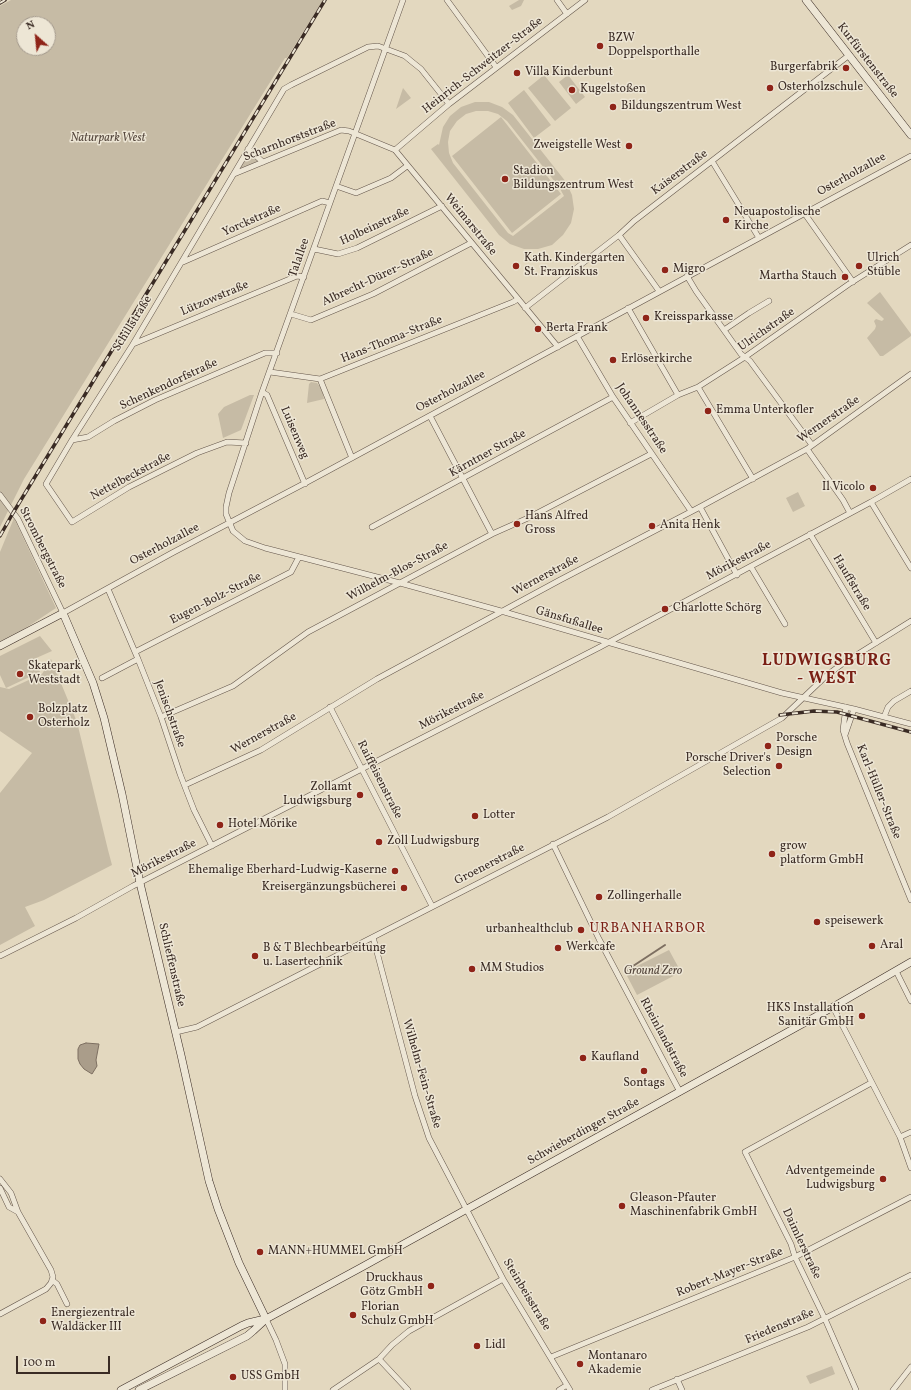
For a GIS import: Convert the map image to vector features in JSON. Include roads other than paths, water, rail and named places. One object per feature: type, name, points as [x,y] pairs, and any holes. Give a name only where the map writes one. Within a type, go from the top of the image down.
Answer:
[{"type":"main road","name":"Kurfürstenstraße","points":[[810,2],[848,56],[911,135]]},
{"type":"main road","name":"Osterholzallee","points":[[0,646],[63,613]]},
{"type":"main road","name":"Schlieffenstraße","points":[[63,613],[91,678],[104,718],[122,794],[140,883],[176,1032],[209,1181],[236,1256],[266,1319]]},
{"type":"main road","name":"Schwieberdinger Straße","points":[[139,1390],[247,1336],[266,1319],[467,1210],[833,1007],[911,962]]},
{"type":"main road","name":"Schwieberdinger Straße","points":[[121,1390],[245,1324],[266,1319]]},
{"type":"main road","points":[[192,1352],[197,1360]]},
{"type":"street","name":"Talallee","points":[[229,524],[226,514],[227,501],[262,392],[384,49],[403,0]]},
{"type":"street","points":[[447,0],[496,67]]},
{"type":"street","points":[[556,0],[567,14]]},
{"type":"street","name":"Heinrich-Schweitzer-Straße","points":[[395,150],[449,104],[585,0]]},
{"type":"street","name":"Schillstraße","points":[[46,484],[183,262],[284,90],[300,80],[368,47],[378,46],[405,56],[421,69],[449,104]]},
{"type":"street","name":"Kaiserstraße","points":[[525,308],[619,235],[634,221],[848,56]]},
{"type":"street","name":"Scharnhorststraße","points":[[234,174],[341,130],[354,133]]},
{"type":"street","points":[[354,133],[395,150]]},
{"type":"street","points":[[248,149],[264,162]]},
{"type":"street","name":"Weimarstraße","points":[[395,150],[558,347]]},
{"type":"street","name":"Osterholzallee","points":[[63,613],[911,156]]},
{"type":"street","points":[[712,161],[759,238]]},
{"type":"street","points":[[336,186],[356,193],[369,189],[391,178],[407,166]]},
{"type":"street","name":"Yorckstraße","points":[[183,262],[322,202],[330,203]]},
{"type":"street","name":"Holbeinstraße","points":[[314,249],[338,254],[357,248],[442,206]]},
{"type":"street","points":[[805,214],[853,282]]},
{"type":"street","points":[[619,235],[660,292]]},
{"type":"street","name":"Albrecht-Dürer-Straße","points":[[291,314],[311,320],[373,294],[471,243]]},
{"type":"street","name":"Ulrichstraße","points":[[630,423],[678,395],[698,387],[746,357],[853,282],[911,246]]},
{"type":"street","name":"Lützowstraße","points":[[133,344],[297,276],[304,277]]},
{"type":"street","points":[[688,276],[696,291],[741,354],[750,361],[777,398],[850,513]]},
{"type":"street","name":"Hans-Thoma-Straße","points":[[270,372],[320,379],[518,299]]},
{"type":"street","points":[[724,330],[769,301]]},
{"type":"street","points":[[628,308],[678,395]]},
{"type":"street","name":"Johannesstraße","points":[[577,336],[612,397],[691,511]]},
{"type":"street","name":"Schenkendorfstraße","points":[[72,440],[88,437],[114,421],[155,400],[265,353],[277,353]]},
{"type":"street","name":"Wernerstraße","points":[[185,785],[261,750],[377,679],[501,611],[700,507],[809,447],[911,374]]},
{"type":"street","points":[[320,379],[352,458]]},
{"type":"street","points":[[698,387],[752,479]]},
{"type":"street","name":"Luisenweg","points":[[262,392],[267,395],[304,484]]},
{"type":"street","name":"Kärntner Straße","points":[[372,527],[612,397]]},
{"type":"street","points":[[430,416],[492,534]]},
{"type":"street","name":"Nettelbeckstraße","points":[[46,484],[72,522],[129,487],[198,454],[227,442],[246,443]]},
{"type":"street","name":"Wilhelm-Blos-Straße","points":[[161,717],[233,686],[308,632],[492,534],[528,518],[651,454]]},
{"type":"street","name":"Mörikestraße","points":[[0,956],[76,918],[140,883],[362,768],[608,643],[737,575],[911,479]]},
{"type":"street","name":"Strombergstraße","points":[[0,495],[18,519],[63,613]]},
{"type":"street","points":[[871,502],[911,568]]},
{"type":"street","points":[[700,507],[737,575]]},
{"type":"street","name":"Gänsfußallee","points":[[229,524],[236,535],[244,541],[501,611],[803,698],[854,708],[911,724]]},
{"type":"street","name":"Hauffstraße","points":[[810,534],[876,643]]},
{"type":"street","name":"Eugen-Bolz-Straße","points":[[135,652],[291,572],[299,557]]},
{"type":"street","points":[[751,567],[785,624]]},
{"type":"street","name":"Jenischstraße","points":[[108,589],[161,717],[194,810],[212,846]]},
{"type":"street","name":"Groenerstraße","points":[[176,1032],[197,1027],[608,816],[784,717],[826,676],[842,664],[911,622]]},
{"type":"street","points":[[102,678],[138,659]]},
{"type":"street","points":[[884,717],[888,707],[894,701],[911,691]]},
{"type":"street","name":"Raiffeisenstraße","points":[[330,707],[432,906]]},
{"type":"street","name":"Karl-Hüller-Straße","points":[[846,707],[845,735],[911,900]]},
{"type":"street","name":"Karl-Hüller-Straße","points":[[845,735],[854,708]]},
{"type":"street","name":"Rheinlandstraße","points":[[553,844],[599,939],[680,1092]]},
{"type":"street","name":"Wilhelm-Fein-Straße","points":[[373,937],[415,1096],[429,1138],[467,1210]]},
{"type":"street","points":[[896,971],[911,1001]]},
{"type":"street","points":[[833,1007],[900,1137],[911,1168]]},
{"type":"street","name":"Daimlerstraße","points":[[856,1390],[825,1319],[795,1257],[791,1244],[745,1152],[871,1083]]},
{"type":"street","points":[[900,1137],[911,1132]]},
{"type":"street","points":[[0,1179],[11,1193],[18,1212],[53,1274],[51,1284],[46,1288],[0,1314]]},
{"type":"street","points":[[0,1188],[9,1207],[18,1212]]},
{"type":"street","name":"Robert-Mayer-Straße","points":[[551,1357],[795,1257],[911,1197]]},
{"type":"street","name":"Steinbeisstraße","points":[[467,1210],[504,1279],[569,1388]]},
{"type":"street","name":"Friedenstraße","points":[[652,1390],[825,1319],[911,1275]]},
{"type":"street","points":[[333,1390],[379,1359],[392,1345],[410,1331],[504,1279]]},
{"type":"street","points":[[52,1280],[57,1284],[68,1304]]},
{"type":"street","points":[[266,1319],[285,1364],[286,1390]]},
{"type":"street","points":[[379,1359],[408,1390]]},
{"type":"street","points":[[893,1390],[911,1367]]},
{"type":"street","points":[[677,1379],[682,1390]]},
{"type":"street","points":[[559,1390],[569,1388]]},
{"type":"waterway","points":[[627,970],[665,945]]},
{"type":"railway","points":[[0,3],[5,0]]},
{"type":"railway","points":[[0,536],[325,0]]},
{"type":"railway","points":[[780,715],[814,711],[837,712],[911,732]]},
{"type":"place","name":"BZW Doppelsporthalle","points":[[600,46]]},
{"type":"place","name":"Burgerfabrik","points":[[846,68]]},
{"type":"place","name":"Villa Kinderbunt","points":[[517,73]]},
{"type":"place","name":"Osterholzschule","points":[[770,88]]},
{"type":"place","name":"Kugelstoßen","points":[[572,90]]},
{"type":"place","name":"Bildungszentrum West","points":[[613,107]]},
{"type":"place","name":"Zweigstelle West","points":[[629,146]]},
{"type":"place","name":"Stadion Bildungszentrum West","points":[[505,179]]},
{"type":"place","name":"Neuapostolische Kirche","points":[[726,220]]},
{"type":"place","name":"Kath. Kindergarten St. Franziskus","points":[[516,266]]},
{"type":"place","name":"Ulrich Stüble","points":[[859,266]]},
{"type":"place","name":"Migro","points":[[665,270]]},
{"type":"place","name":"Martha Stauch","points":[[845,277]]},
{"type":"place","name":"Kreissparkasse","points":[[646,318]]},
{"type":"place","name":"Berta Frank","points":[[538,329]]},
{"type":"place","name":"Erlöserkirche","points":[[613,360]]},
{"type":"place","name":"Emma Unterkofler","points":[[708,411]]},
{"type":"place","name":"Il Vicolo","points":[[873,488]]},
{"type":"place","name":"Hans Alfred Gross","points":[[517,524]]},
{"type":"place","name":"Anita Henk","points":[[652,526]]},
{"type":"place","name":"Charlotte Schörg","points":[[665,609]]},
{"type":"place","name":"Skatepark Weststadt","points":[[20,674]]},
{"type":"place","name":"Bolzplatz Osterholz","points":[[30,717]]},
{"type":"place","name":"Porsche Design","points":[[768,746]]},
{"type":"place","name":"Porsche Driver's Selection","points":[[779,766]]},
{"type":"place","name":"Zollamt Ludwigsburg","points":[[360,795]]},
{"type":"place","name":"Lotter","points":[[475,816]]},
{"type":"place","name":"Hotel Mörike","points":[[220,825]]},
{"type":"place","name":"Zoll Ludwigsburg","points":[[379,842]]},
{"type":"place","name":"grow platform GmbH","points":[[772,854]]},
{"type":"place","name":"Ehemalige Eberhard-Ludwig-Kaserne","points":[[395,871]]},
{"type":"place","name":"Kreisergänzungsbücherei","points":[[404,888]]},
{"type":"place","name":"Zollingerhalle","points":[[599,897]]},
{"type":"place","name":"speisewerk","points":[[817,922]]},
{"type":"place","name":"urbanhealthclub","points":[[581,930]]},
{"type":"place","name":"Aral","points":[[872,946]]},
{"type":"place","name":"Werkcafe","points":[[558,948]]},
{"type":"place","name":"B & T Blechbearbeitung u. Lasertechnik","points":[[255,956]]},
{"type":"place","name":"MM Studios","points":[[472,969]]},
{"type":"place","name":"HKS Installation Sanitär GmbH","points":[[862,1016]]},
{"type":"place","name":"Kaufland","points":[[583,1058]]},
{"type":"place","name":"Sontags","points":[[644,1071]]},
{"type":"place","name":"Adventgemeinde Ludwigsburg","points":[[883,1179]]},
{"type":"place","name":"Gleason-Pfauter Maschinenfabrik GmbH","points":[[622,1206]]},
{"type":"place","name":"MANN+HUMMEL GmbH","points":[[260,1252]]},
{"type":"place","name":"Druckhaus Götz GmbH","points":[[431,1286]]},
{"type":"place","name":"Florian Schulz GmbH","points":[[353,1315]]},
{"type":"place","name":"Energiezentrale Waldäcker III","points":[[43,1321]]},
{"type":"place","name":"Lidl","points":[[477,1346]]},
{"type":"place","name":"Montanaro Akademie","points":[[580,1364]]},
{"type":"place","name":"USS GmbH","points":[[233,1377]]},
{"type":"district","name":"LUDWIGSBURG - WEST","points":[[827,671]]},
{"type":"district","name":"URBANHARBOR","points":[[648,929]]},
{"type":"park label","name":"Naturpark West","points":[[108,139]]},
{"type":"park label","name":"Ground Zero","points":[[653,972]]}]
